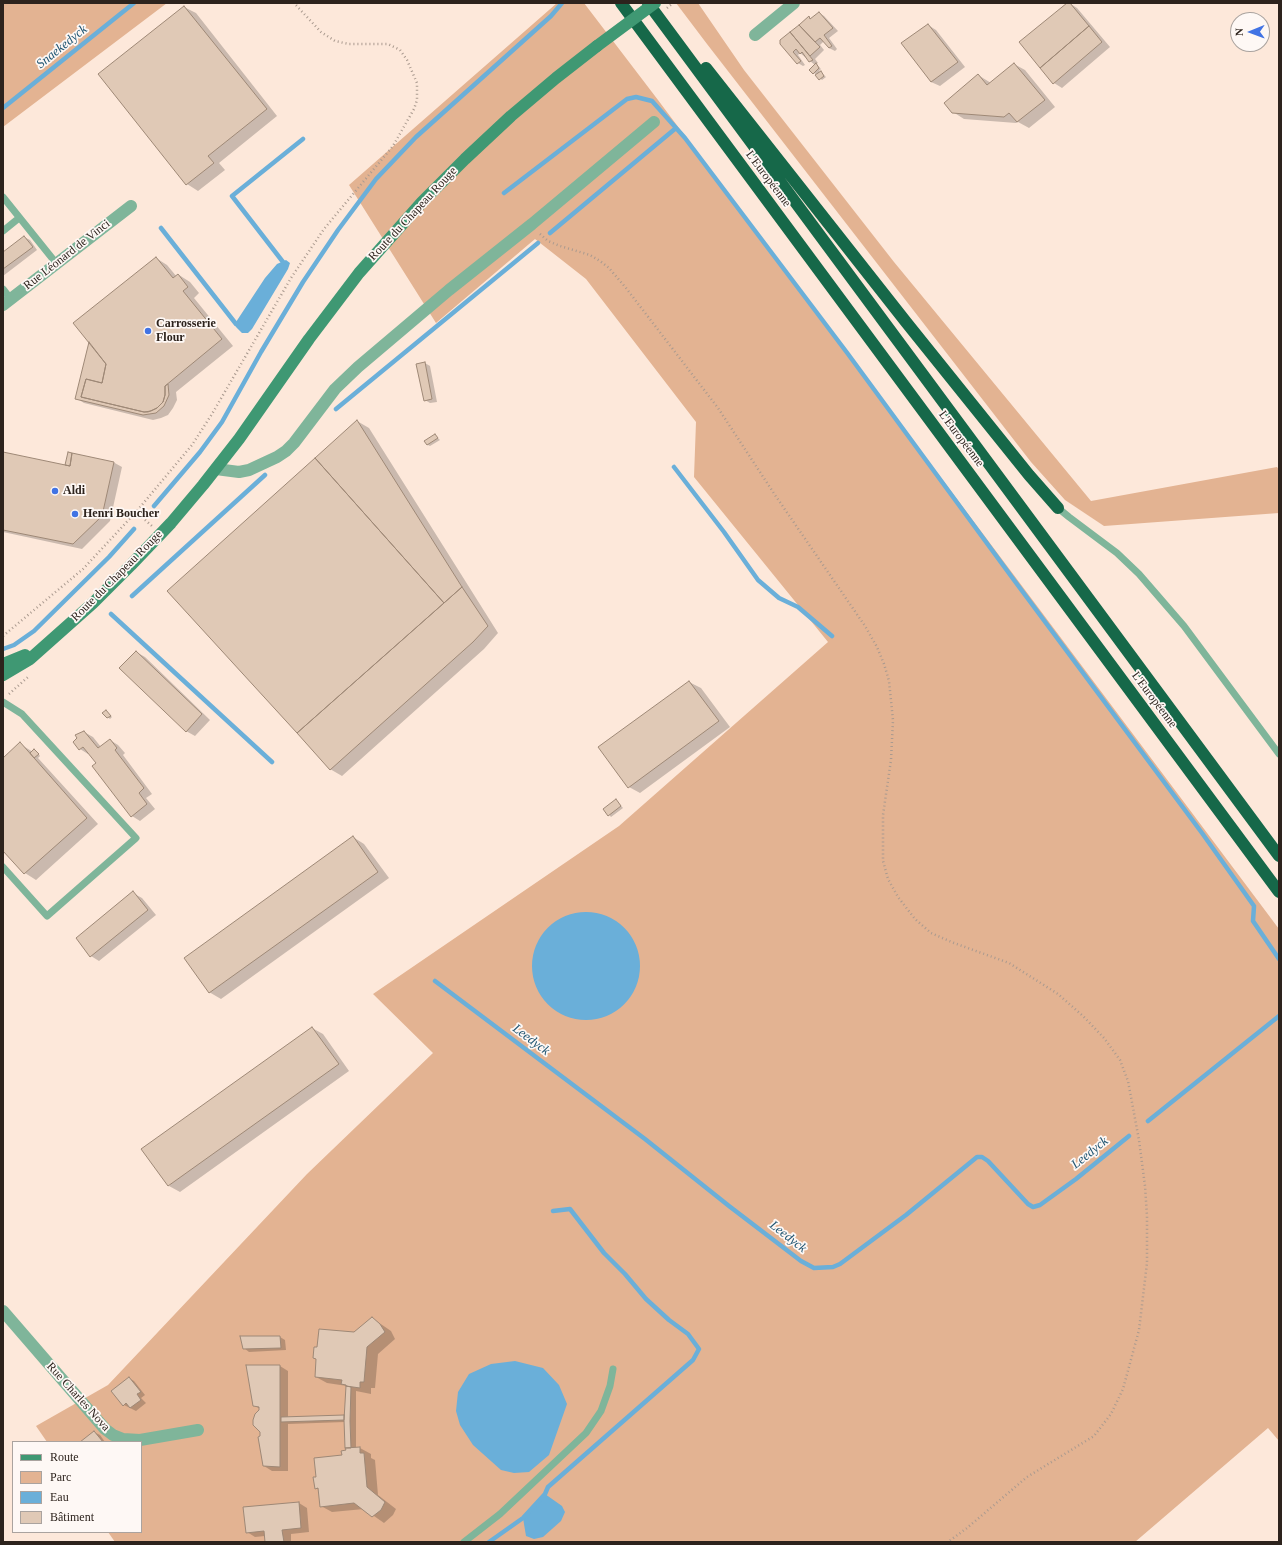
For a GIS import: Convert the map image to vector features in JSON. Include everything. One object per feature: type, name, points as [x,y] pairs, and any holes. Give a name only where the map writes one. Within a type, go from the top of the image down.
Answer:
[{"type":"highway","name":"L'Européenne","points":[[620,3],[1279,892]]},
{"type":"highway","name":"L'Européenne","points":[[648,3],[1279,856]]},
{"type":"highway","points":[[652,3],[705,66],[891,304],[1016,459],[1058,508]]},
{"type":"street","name":"Route du Chapeau Rouge","points":[[3,675],[30,659],[106,591],[178,514],[216,469],[257,415],[359,273],[398,228],[465,159],[511,116],[556,78],[655,3]]},
{"type":"street","points":[[755,35],[794,3]]},
{"type":"street","points":[[216,469],[244,471],[256,468],[286,451],[330,395],[354,370],[654,122]]},
{"type":"street","name":"Rue Léonard de Vinci","points":[[7,302],[131,206]]},
{"type":"street","name":"Route du Chapeau Rouge","points":[[3,664],[46,644]]},
{"type":"street","name":"Rue Charles Nova","points":[[3,1311],[101,1425],[113,1435],[123,1439],[140,1440],[198,1430]]},
{"type":"lane","points":[[3,197],[56,263]]},
{"type":"lane","points":[[3,231],[19,218]]},
{"type":"lane","points":[[3,289],[7,302]]},
{"type":"lane","points":[[1058,508],[1069,518],[1117,552],[1144,580],[1191,635],[1279,754]]},
{"type":"lane","points":[[3,702],[22,714],[136,838],[47,916],[3,867]]},
{"type":"lane","points":[[464,1542],[500,1514],[586,1433],[601,1411],[610,1386],[613,1369]]},
{"type":"path","points":[[3,636],[83,569],[136,512],[192,444],[212,414],[291,278],[324,229],[393,146],[414,109],[417,100],[417,83],[408,60],[400,50],[388,44],[349,44],[334,41],[321,32],[294,3]]},
{"type":"path","points":[[532,224],[548,241],[590,255],[600,261],[609,268],[626,288],[718,408],[775,495],[865,626],[877,647],[887,673],[893,720],[891,760],[883,814],[883,861],[888,879],[898,897],[915,919],[931,933],[1009,963],[1058,994],[1095,1027],[1116,1054],[1126,1074],[1139,1140],[1145,1186],[1147,1216],[1147,1263],[1139,1330],[1123,1389],[1111,1414],[1094,1436],[1027,1477],[968,1528],[948,1542]]},
{"type":"green space","points":[[3,3],[167,3],[3,127]]},
{"type":"green space","points":[[557,3],[584,3],[1279,929],[1279,1441],[1268,1428],[1135,1542],[115,1542],[109,1533],[142,1533],[142,1441],[46,1441],[36,1426],[108,1385],[307,1174],[433,1053],[373,994],[619,826],[828,642],[694,477],[696,422],[586,279],[535,239],[436,323],[349,185]]},
{"type":"green space","points":[[676,3],[698,3],[744,70],[894,262],[1091,501],[1277,467],[1279,470],[1279,513],[1104,526],[1065,500],[1031,462]]},
{"type":"water","points":[[286,260],[290,263],[288,269],[252,329],[248,333],[242,333],[236,327],[236,322],[265,278],[277,264]]},
{"type":"water","points":[[586,912],[607,916],[625,927],[636,945],[640,966],[636,987],[625,1005],[607,1016],[586,1020],[565,1016],[547,1005],[536,987],[532,966],[536,945],[547,927],[565,916]]},
{"type":"water","points":[[515,1361],[543,1368],[559,1385],[567,1404],[549,1455],[529,1472],[514,1473],[501,1470],[473,1445],[460,1425],[456,1411],[458,1392],[469,1374],[491,1364]]},
{"type":"water","points":[[545,1494],[562,1506],[565,1512],[561,1521],[543,1537],[534,1539],[526,1536],[523,1518]]},
{"type":"building","points":[[1067,3],[1070,3],[1089,26],[1040,68],[1019,42]]},
{"type":"building","points":[[184,6],[267,109],[208,156],[214,163],[186,185],[98,74]]},
{"type":"building","points":[[819,12],[833,28],[824,35],[832,46],[829,48],[820,38],[815,42],[799,25],[809,16],[810,19]]},
{"type":"building","points":[[928,24],[958,62],[931,82],[901,43]]},
{"type":"building","points":[[799,25],[820,47],[810,56],[790,32]]},
{"type":"building","points":[[1089,26],[1102,42],[1053,84],[1040,68]]},
{"type":"building","points":[[790,32],[813,60],[809,62],[802,52],[800,54],[796,49],[793,52],[801,61],[797,64],[780,44],[780,40]]},
{"type":"building","points":[[816,63],[819,68],[813,74],[809,70]]},
{"type":"building","points":[[1014,63],[1045,100],[1017,122],[1009,113],[1004,117],[952,113],[944,103],[978,74],[987,85]]},
{"type":"building","points":[[821,71],[824,76],[819,80],[815,75]]},
{"type":"building","points":[[24,236],[33,247],[3,269],[3,252]]},
{"type":"building","name":"Carrosserie Flour","points":[[156,257],[173,278],[178,274],[188,287],[183,291],[222,339],[165,386],[163,402],[151,411],[144,412],[81,397],[86,379],[102,383],[106,364],[73,323]]},
{"type":"building","points":[[89,342],[106,364],[102,383],[86,379],[81,397],[148,412],[157,408],[163,402],[165,386],[168,384],[169,395],[164,406],[156,413],[143,415],[75,399]]},
{"type":"building","points":[[425,362],[432,399],[424,401],[416,364]]},
{"type":"building","points":[[357,420],[462,587],[444,603],[315,458]]},
{"type":"building","points":[[435,434],[438,438],[427,445],[424,441]]},
{"type":"building","name":"Aldi","points":[[3,452],[70,466],[72,453],[114,462],[102,516],[73,544],[3,530]]},
{"type":"building","points":[[68,452],[72,453],[70,466],[65,465]]},
{"type":"building","points":[[315,458],[444,603],[297,733],[167,591]]},
{"type":"building","points":[[462,587],[488,626],[473,642],[330,770],[297,733]]},
{"type":"building","points":[[136,651],[202,714],[186,732],[119,668]]},
{"type":"building","points":[[689,681],[719,721],[628,788],[598,747]]},
{"type":"building","points":[[106,710],[111,716],[107,718],[102,713]]},
{"type":"building","points":[[84,731],[98,748],[110,739],[117,748],[115,750],[144,788],[139,793],[147,804],[131,817],[92,766],[96,763],[83,747],[79,750],[73,742],[77,738],[75,735]]},
{"type":"building","points":[[20,742],[87,818],[24,874],[3,851],[3,758]]},
{"type":"building","points":[[34,749],[39,754],[34,758],[30,753]]},
{"type":"building","points":[[616,799],[621,806],[608,816],[603,809]]},
{"type":"building","points":[[353,836],[378,872],[209,993],[184,958]]},
{"type":"building","points":[[133,891],[148,910],[90,957],[76,938]]},
{"type":"building","points":[[312,1027],[339,1064],[168,1186],[141,1149]]},
{"type":"building","points":[[372,1317],[380,1324],[385,1332],[367,1347],[364,1382],[360,1382],[360,1388],[341,1384],[342,1380],[315,1377],[316,1359],[313,1358],[314,1347],[317,1347],[319,1329],[354,1332]]},
{"type":"building","points":[[240,1336],[280,1336],[281,1348],[243,1349]]},
{"type":"building","points":[[246,1365],[280,1365],[280,1467],[263,1466],[258,1437],[260,1436],[260,1432],[253,1425],[255,1414],[259,1410],[259,1407],[253,1406]]},
{"type":"building","points":[[129,1377],[141,1392],[137,1394],[141,1400],[130,1408],[126,1403],[123,1406],[111,1391]]},
{"type":"building","points":[[346,1386],[351,1387],[351,1448],[345,1448],[344,1420]]},
{"type":"building","points":[[344,1415],[344,1420],[281,1422],[281,1417]]},
{"type":"building","points":[[94,1431],[102,1441],[81,1441]]},
{"type":"building","points":[[360,1447],[360,1453],[364,1453],[367,1487],[385,1502],[381,1510],[372,1517],[354,1503],[320,1507],[318,1488],[315,1489],[313,1477],[316,1477],[314,1458],[342,1455],[341,1451],[346,1450],[345,1448]]},
{"type":"building","points":[[299,1502],[301,1528],[282,1530],[284,1542],[265,1542],[264,1531],[246,1533],[243,1507]]},
{"type":"waterway","name":"Snaekedyck","points":[[3,108],[134,3]]},
{"type":"waterway","points":[[154,506],[200,452],[222,422],[261,352],[303,282],[338,230],[376,179],[416,137],[551,16],[562,3]]},
{"type":"waterway","points":[[504,193],[627,99],[636,97],[652,101],[685,138],[848,354],[1202,833],[1254,906],[1253,921],[1279,959]]},
{"type":"waterway","points":[[550,233],[676,128]]},
{"type":"waterway","points":[[283,262],[232,196],[303,139]]},
{"type":"waterway","points":[[161,228],[236,324]]},
{"type":"waterway","points":[[336,409],[538,243]]},
{"type":"waterway","points":[[674,467],[724,532],[758,580],[779,598],[798,607],[832,636]]},
{"type":"waterway","points":[[132,596],[265,475]]},
{"type":"waterway","points":[[3,649],[14,645],[34,631],[109,557],[134,529]]},
{"type":"waterway","points":[[111,614],[272,762]]},
{"type":"waterway","name":"Leedyck","points":[[435,981],[645,1139],[801,1261],[814,1268],[833,1267],[840,1264],[906,1215],[977,1157],[982,1157],[988,1161],[1028,1204],[1033,1207],[1040,1205],[1076,1179],[1129,1136]]},
{"type":"waterway","name":"Leedyck","points":[[1148,1121],[1279,1016]]},
{"type":"waterway","points":[[489,1542],[523,1518],[545,1494],[548,1487],[693,1360],[699,1349],[688,1334],[669,1320],[646,1299],[625,1274],[604,1253],[570,1209],[553,1211]]},
{"type":"place","name":"Carrosserie Flour","points":[[148,331]]},
{"type":"place","name":"Aldi","points":[[55,491]]},
{"type":"place","name":"Henri Boucher","points":[[75,514]]}]
